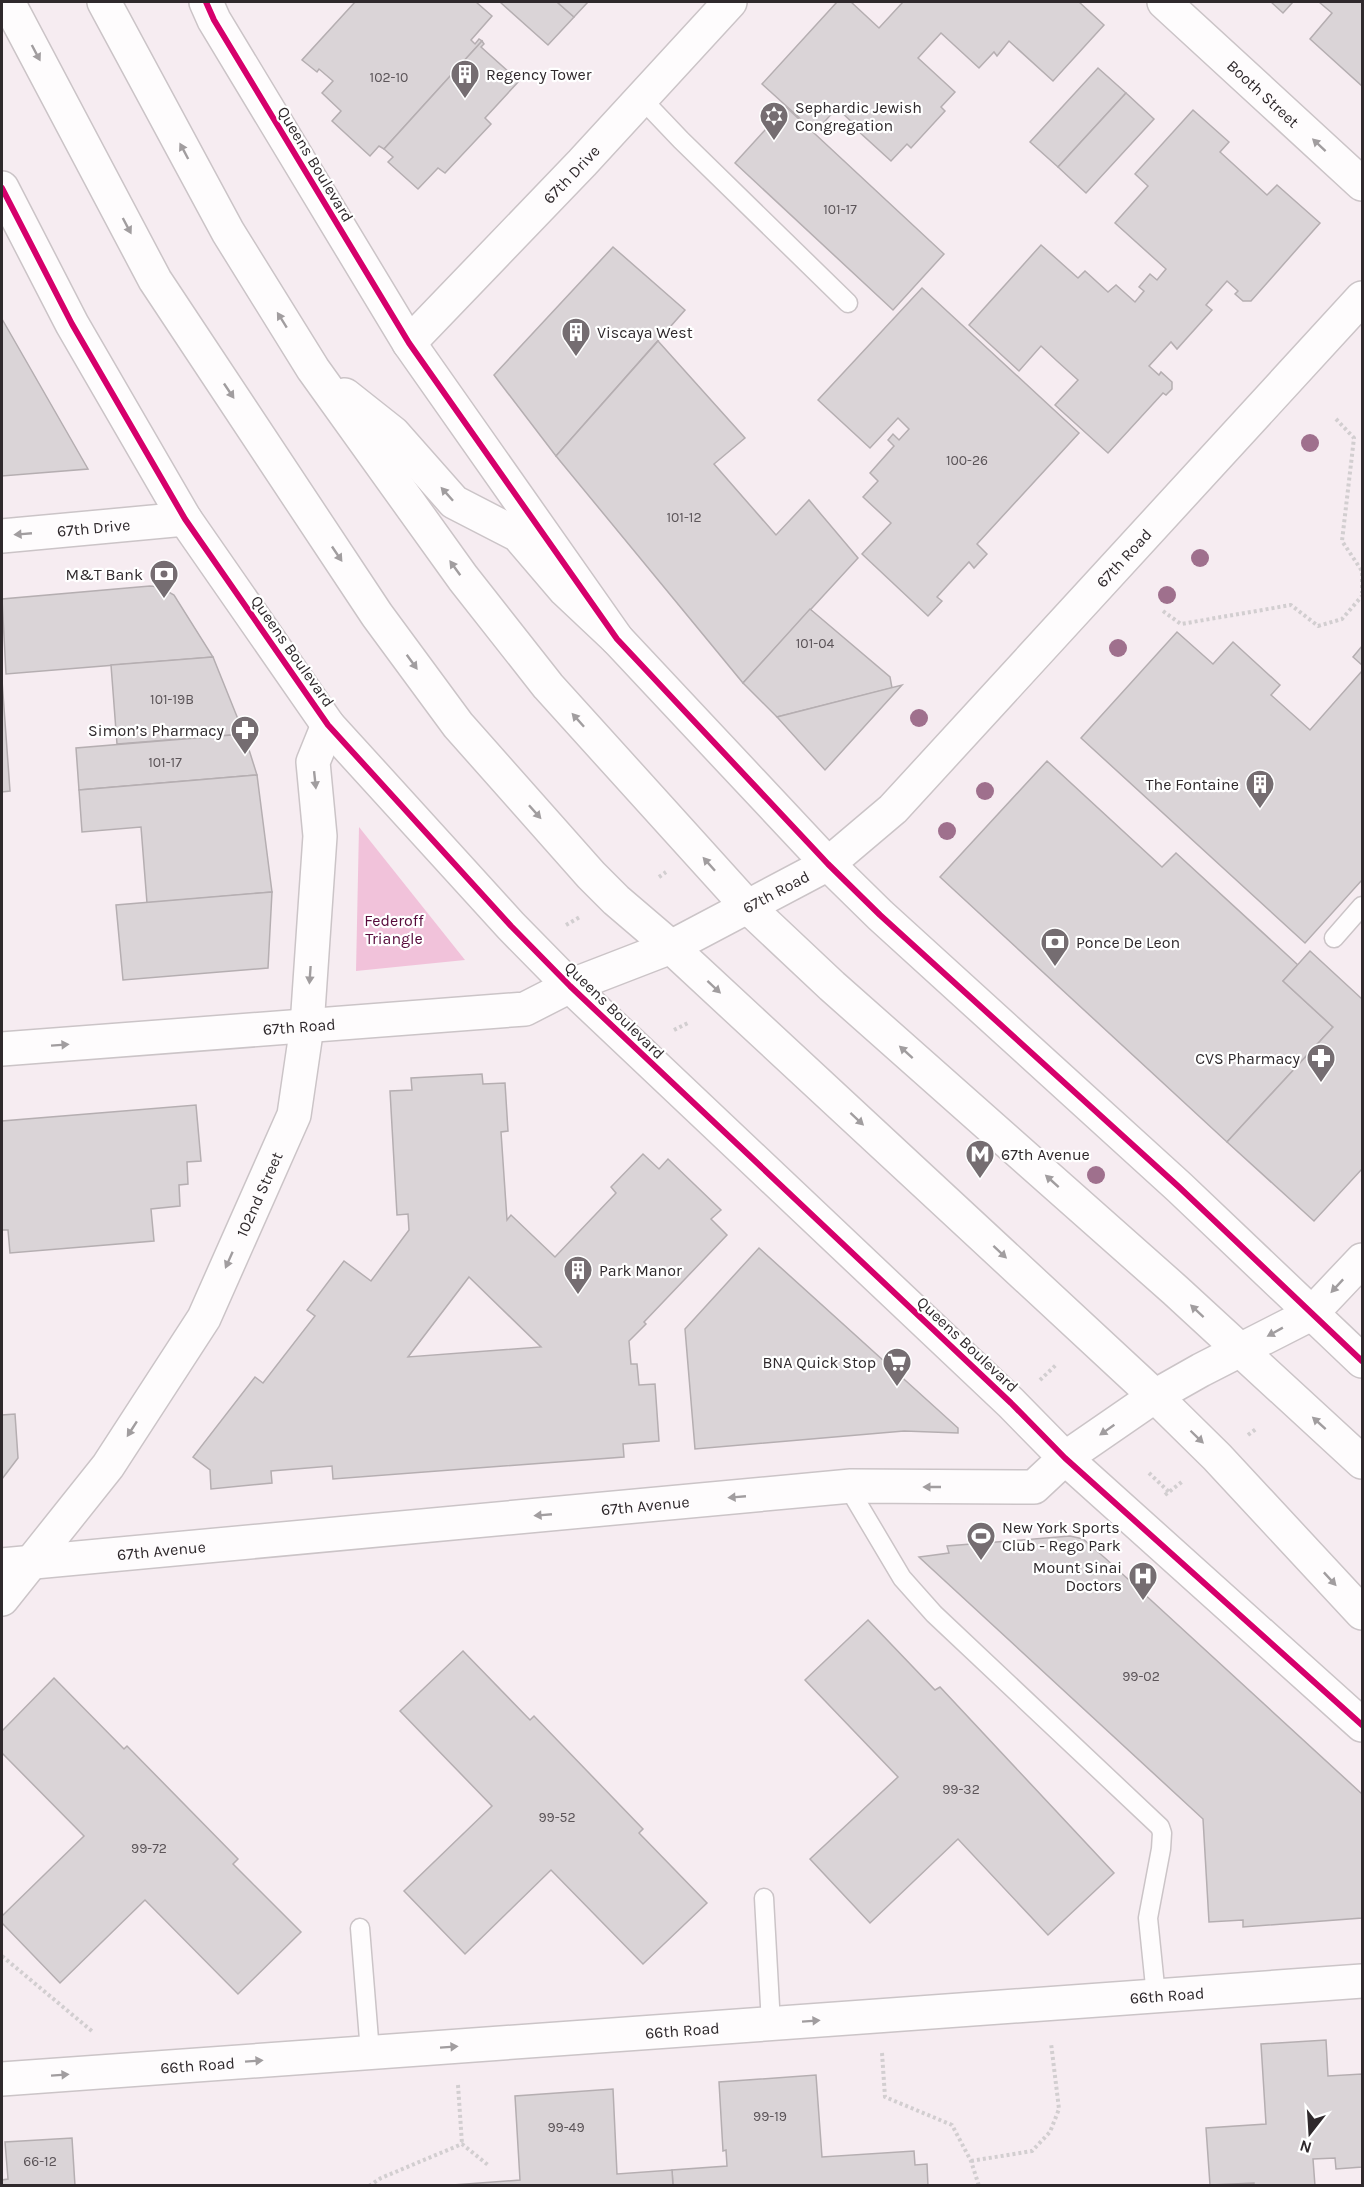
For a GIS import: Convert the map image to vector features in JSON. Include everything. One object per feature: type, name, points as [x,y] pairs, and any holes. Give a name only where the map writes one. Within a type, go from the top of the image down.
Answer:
[{"type":"street","points":[[8,2],[155,280],[377,615],[458,725],[591,875],[616,900],[671,947],[1155,1396],[1217,1457],[1359,1614]]},
{"type":"street","points":[[104,2],[228,231],[313,369],[463,578],[548,686],[748,907],[832,986],[1175,1290],[1362,1462]]},
{"type":"street","name":"Queens Boulevard","points":[[206,2],[214,20],[409,343],[617,639],[828,864],[880,915],[1179,1187],[1362,1361]]},
{"type":"street","name":"67th Drive","points":[[409,343],[574,171],[730,2]]},
{"type":"street","name":"Booth Street","points":[[1164,2],[1362,184]]},
{"type":"street","name":"Queens Boulevard","points":[[2,188],[72,324],[185,519],[327,725],[511,926],[570,986],[1011,1403],[1065,1458],[1362,1725]]},
{"type":"street","name":"67th Road","points":[[2,1049],[525,1009],[570,986],[671,947],[828,864],[893,809],[1362,298]]},
{"type":"street","points":[[313,369],[393,433],[454,502],[518,535],[565,590],[617,639]]},
{"type":"street","name":"67th Drive","points":[[2,536],[185,519]]},
{"type":"street","name":"102nd Street","points":[[2,1599],[17,1563],[108,1466],[204,1318],[294,1115],[307,1026],[320,837],[313,762],[327,725]]},
{"type":"street","name":"67th Avenue","points":[[17,1563],[848,1487],[1034,1487],[1065,1458],[1155,1396],[1311,1314],[1362,1260]]},
{"type":"street","name":"66th Road","points":[[2,2079],[1362,1981]]},
{"type":"lane","points":[[641,98],[848,303]]},
{"type":"lane","points":[[1334,938],[1362,906]]},
{"type":"lane","points":[[848,1487],[902,1578],[934,1614],[1160,1827],[1161,1849],[1148,1918],[1156,1996]]},
{"type":"lane","points":[[764,1898],[771,2024]]},
{"type":"lane","points":[[360,1928],[369,2052]]},
{"type":"path","points":[[1163,611],[1181,624],[1291,605],[1318,626],[1342,619],[1362,594],[1362,571],[1342,541],[1354,438],[1336,419]]},
{"type":"path","points":[[559,928],[584,916]]},
{"type":"path","points":[[1149,1473],[1169,1492]]},
{"type":"path","points":[[1163,1496],[1183,1481]]},
{"type":"path","points":[[2,1956],[99,2036]]},
{"type":"path","points":[[971,2161],[1032,2151],[1050,2132],[1059,2109],[1050,2038]]},
{"type":"path","points":[[882,2050],[885,2097],[952,2126],[971,2161],[979,2186]]},
{"type":"path","points":[[458,2085],[462,2144],[489,2165]]},
{"type":"path","points":[[369,2186],[407,2166],[462,2144]]},
{"type":"green space","name":"Federoff Triangle","points":[[359,827],[465,960],[356,971]]},
{"type":"building","points":[[355,2],[476,2],[492,16],[471,40],[475,44],[479,39],[482,41],[384,149],[379,146],[370,156],[332,121],[341,111],[322,93],[333,81],[319,69],[317,72],[302,60]]},
{"type":"building","points":[[500,2],[557,2],[574,17],[548,45]]},
{"type":"building","points":[[557,2],[588,2],[574,17]]},
{"type":"building","points":[[837,2],[851,2],[879,28],[903,2],[1079,2],[1104,25],[1053,81],[1009,41],[997,56],[994,52],[979,68],[941,33],[918,58],[955,92],[941,107],[945,111],[911,148],[907,144],[891,161],[837,108],[815,132],[762,84]]},
{"type":"building","points":[[1271,2],[1293,2],[1283,13]]},
{"type":"building","points":[[1319,2],[1362,2],[1362,86],[1310,39],[1332,13]]},
{"type":"building","name":"Regency Tower","points":[[482,41],[484,44],[481,47],[519,81],[485,118],[491,124],[445,173],[438,168],[418,189],[388,162],[393,157],[384,149]]},
{"type":"building","points":[[1098,68],[1126,93],[1058,167],[1030,142]]},
{"type":"building","points":[[1126,93],[1154,119],[1086,193],[1058,167]]},
{"type":"building","points":[[786,107],[944,254],[893,310],[735,163]]},
{"type":"building","points":[[1193,110],[1229,142],[1220,152],[1267,195],[1277,185],[1320,223],[1251,301],[1243,301],[1235,294],[1238,291],[1227,281],[1206,305],[1212,310],[1177,349],[1171,342],[1149,366],[1159,375],[1161,372],[1172,382],[1172,389],[1166,395],[1163,393],[1108,453],[1055,405],[1078,380],[1041,346],[1019,371],[969,325],[1041,245],[1078,278],[1085,271],[1108,292],[1116,285],[1135,302],[1144,291],[1139,287],[1150,274],[1157,280],[1166,269],[1115,223],[1148,186],[1135,174]]},
{"type":"building","name":"Viscaya West","points":[[613,247],[685,310],[556,456],[494,375]]},
{"type":"building","points":[[922,288],[1079,433],[977,544],[987,554],[974,568],[969,562],[937,597],[942,601],[928,616],[862,554],[891,523],[863,497],[878,481],[870,473],[894,446],[888,440],[893,434],[899,440],[909,429],[898,418],[870,448],[818,400]]},
{"type":"building","points":[[2,319],[88,469],[2,476]]},
{"type":"building","points":[[658,341],[745,438],[714,464],[776,535],[809,500],[858,558],[743,683],[556,456]]},
{"type":"building","points":[[160,587],[174,595],[213,657],[6,674],[2,599]]},
{"type":"building","points":[[810,609],[890,677],[892,688],[777,717],[743,683]]},
{"type":"building","name":"The Fontaine","points":[[1177,632],[1213,664],[1233,642],[1280,685],[1271,695],[1310,730],[1362,671],[1362,880],[1305,943],[1081,738]]},
{"type":"building","points":[[1362,646],[1362,665],[1353,657]]},
{"type":"building","points":[[213,657],[244,734],[117,744],[111,665]]},
{"type":"building","points":[[2,680],[10,791],[2,792]]},
{"type":"building","points":[[902,685],[825,770],[777,717]]},
{"type":"building","points":[[244,734],[257,775],[79,790],[76,748]]},
{"type":"building","points":[[1047,761],[1162,867],[1176,853],[1298,965],[1283,981],[1333,1027],[1227,1142],[940,877]]},
{"type":"building","points":[[257,775],[272,892],[147,903],[141,827],[82,832],[79,790]]},
{"type":"building","points":[[272,892],[268,968],[123,980],[116,905]]},
{"type":"building","name":"CVS Pharmacy","points":[[1310,951],[1362,999],[1362,1169],[1314,1221],[1227,1142],[1333,1027],[1283,981]]},
{"type":"building","name":"Park Manor","points":[[482,1074],[483,1084],[505,1083],[508,1131],[501,1132],[507,1220],[511,1215],[555,1257],[616,1193],[611,1187],[643,1154],[659,1169],[668,1159],[721,1210],[711,1219],[727,1235],[644,1322],[646,1324],[629,1341],[631,1364],[637,1364],[639,1385],[655,1384],[659,1441],[623,1444],[624,1457],[333,1479],[332,1466],[271,1471],[272,1483],[211,1489],[210,1470],[193,1457],[255,1377],[263,1383],[315,1316],[307,1310],[344,1261],[371,1281],[409,1230],[408,1214],[397,1215],[390,1091],[412,1090],[411,1078]],"holes":[[[469,1277],[541,1347],[408,1357]]]},
{"type":"building","points":[[196,1105],[201,1161],[187,1162],[188,1184],[179,1185],[180,1206],[151,1209],[154,1241],[10,1253],[8,1230],[2,1230],[2,1121]]},
{"type":"building","points":[[759,1248],[958,1428],[958,1433],[904,1431],[695,1449],[685,1329]]},
{"type":"building","points":[[15,1414],[18,1458],[2,1479],[2,1415]]},
{"type":"building","points":[[1070,1536],[1083,1539],[1105,1558],[1362,1794],[1362,1918],[1243,1927],[1243,1920],[1209,1922],[1203,1819],[919,1557],[949,1553],[947,1546]]},
{"type":"building","points":[[868,1620],[935,1690],[940,1687],[1114,1873],[1048,1935],[958,1839],[870,1923],[810,1859],[898,1777],[805,1680]]},
{"type":"building","points":[[463,1651],[530,1720],[534,1716],[643,1829],[639,1833],[707,1903],[643,1964],[551,1870],[465,1954],[404,1891],[492,1806],[400,1711]]},
{"type":"building","points":[[54,1678],[124,1749],[127,1746],[238,1859],[233,1864],[301,1932],[238,1994],[145,1900],[60,1983],[2,1923],[2,1916],[84,1836],[2,1753],[2,1731]]},
{"type":"building","points":[[1326,2040],[1328,2076],[1362,2074],[1362,2167],[1336,2169],[1335,2158],[1313,2159],[1315,2186],[1254,2186],[1254,2183],[1210,2185],[1206,2128],[1266,2124],[1261,2044]]},
{"type":"building","points":[[816,2075],[822,2157],[914,2151],[915,2165],[927,2164],[928,2186],[673,2186],[672,2170],[727,2166],[726,2150],[723,2151],[719,2082]]},
{"type":"building","points":[[613,2089],[617,2174],[672,2170],[673,2186],[439,2186],[520,2180],[515,2096]]},
{"type":"building","points":[[72,2138],[75,2186],[2,2186],[2,2180],[8,2179],[5,2142]]},
{"type":"cycle path","points":[[206,2],[214,20],[409,343],[617,639],[828,864],[880,915],[1179,1187],[1362,1361]]},
{"type":"cycle path","points":[[2,188],[72,324],[185,519],[328,725],[511,926],[570,986],[1011,1403],[1065,1458],[1362,1725]]},
{"type":"place","name":"Regency Tower","points":[[465,100]]},
{"type":"place","name":"Sephardic Jewish Congregation","points":[[774,142]]},
{"type":"place","name":"Viscaya West","points":[[576,358]]},
{"type":"place","name":"M&T Bank","points":[[164,600]]},
{"type":"place","name":"Simon’s Pharmacy","points":[[245,756]]},
{"type":"place","name":"The Fontaine","points":[[1260,810]]},
{"type":"place","name":"Ponce De Leon","points":[[1055,968]]},
{"type":"place","name":"CVS Pharmacy","points":[[1321,1084]]},
{"type":"place","name":"67th Avenue","points":[[980,1180]]},
{"type":"place","name":"Park Manor","points":[[578,1296]]},
{"type":"place","name":"BNA Quick Stop","points":[[897,1388]]},
{"type":"place","name":"New York Sports Club - Rego Park","points":[[981,1562]]},
{"type":"place","name":"Mount Sinai Doctors","points":[[1143,1602]]}]
